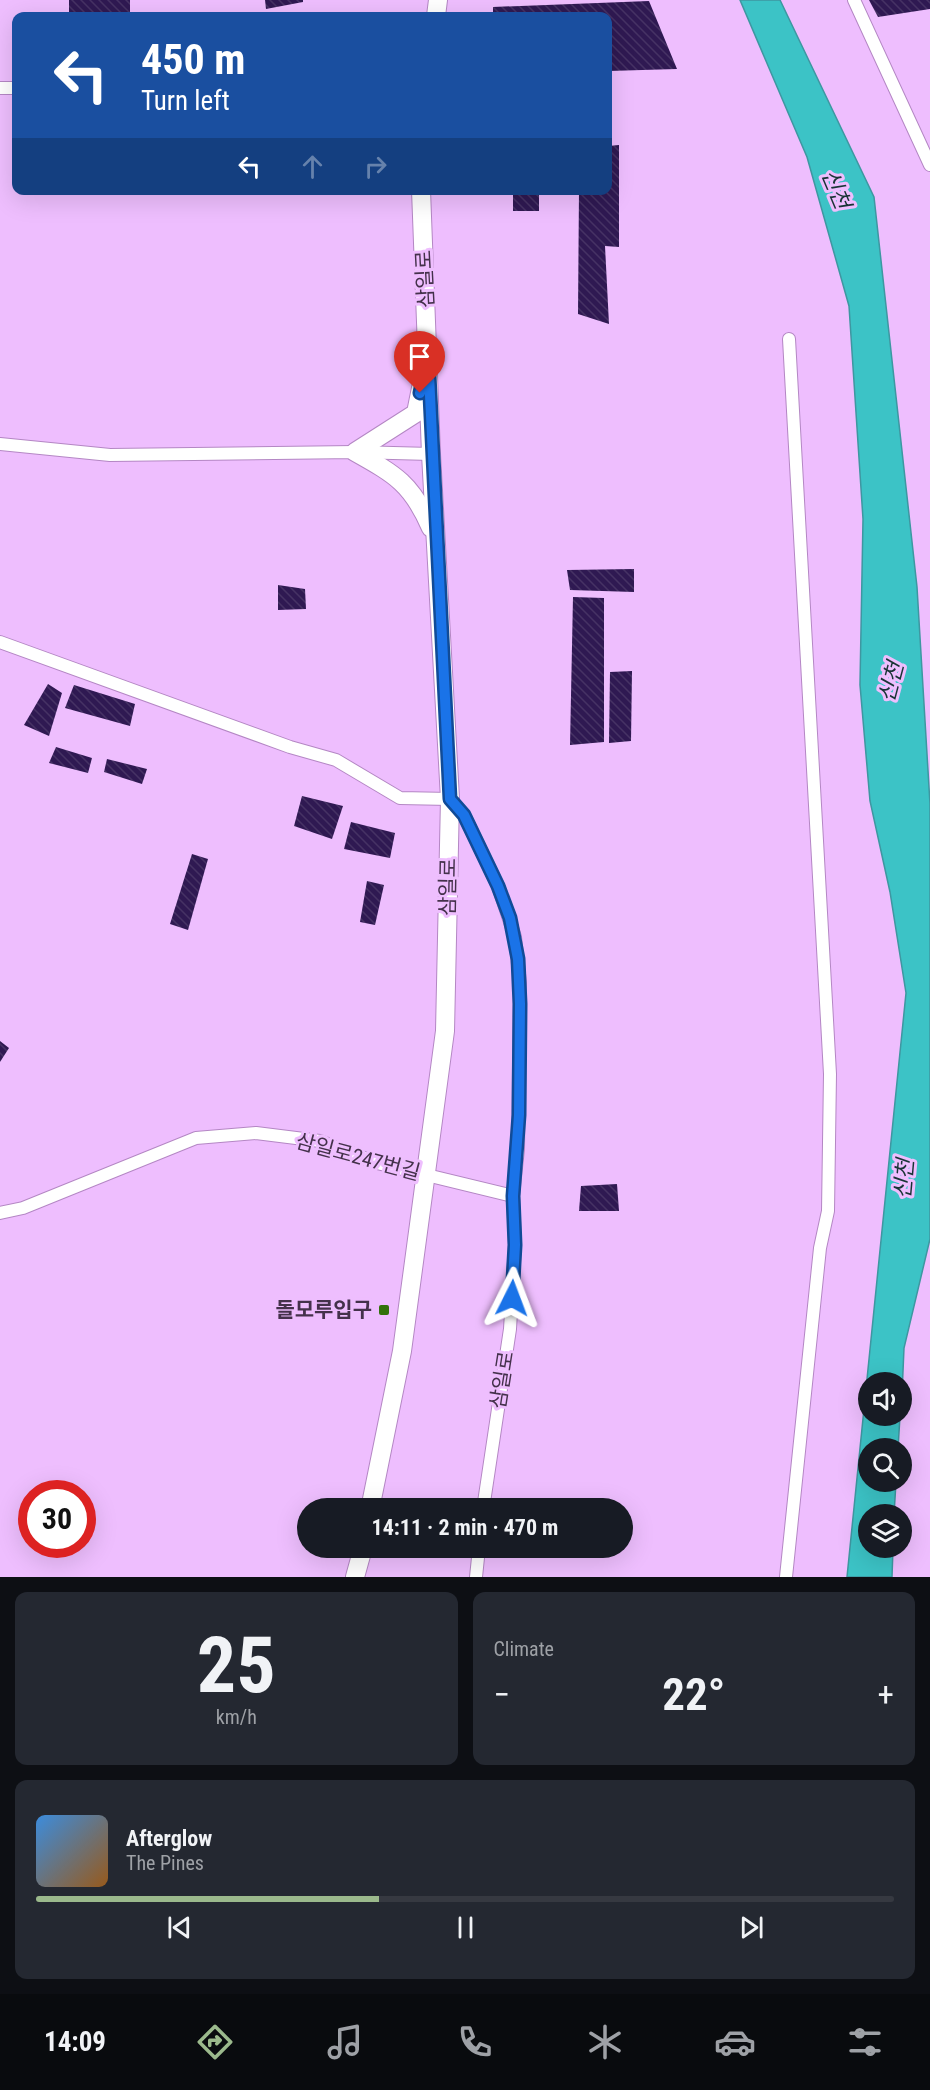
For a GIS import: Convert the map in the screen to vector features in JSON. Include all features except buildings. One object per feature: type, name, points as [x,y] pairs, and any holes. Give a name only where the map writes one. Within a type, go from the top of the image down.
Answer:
[{"type":"main road","name":"삼일로","points":[[372,1498],[402,1351],[446,1031],[450,799],[431,454],[422,195]]},
{"type":"main road","points":[[428,355],[416,413],[355,452],[399,479],[419,500],[436,539]]},
{"type":"main road","points":[[355,1577],[360,1558]]},
{"type":"street","points":[[854,0],[930,165]]},
{"type":"street","points":[[786,1577],[819,1260],[828,1211],[830,1074],[789,339]]},
{"type":"street","points":[[0,444],[110,455],[355,452],[431,454]]},
{"type":"street","points":[[0,642],[290,747],[336,760],[400,798],[450,799]]},
{"type":"street","name":"삼일로","points":[[450,799],[464,815],[488,862],[515,937],[520,1004],[518,1149],[513,1196],[515,1245],[510,1329],[485,1498]]},
{"type":"street","name":"삼일로247번길","points":[[0,1213],[23,1208],[196,1138],[256,1133],[320,1141],[377,1163],[513,1196]]},
{"type":"street","points":[[476,1577],[478,1558]]},
{"type":"water","name":"신천","points":[[740,0],[780,0],[874,197],[917,587],[930,804],[930,1239],[904,1348],[903,1372],[868,1372],[906,993],[890,892],[870,801],[860,685],[863,519],[849,306],[807,157]]},
{"type":"water","points":[[862,1426],[899,1426],[899,1438],[861,1438]]},
{"type":"water","points":[[858,1468],[858,1492],[895,1492],[895,1504],[858,1504],[858,1558],[893,1558],[892,1577],[847,1577]]},
{"type":"place","name":"돌모루입구","points":[[384,1310]]},
{"type":"route","points":[[420,393],[428,355],[431,454],[450,799],[464,815],[488,862],[510,918],[518,959],[520,983],[519,1115],[513,1196],[515,1245],[512,1298]]}]
